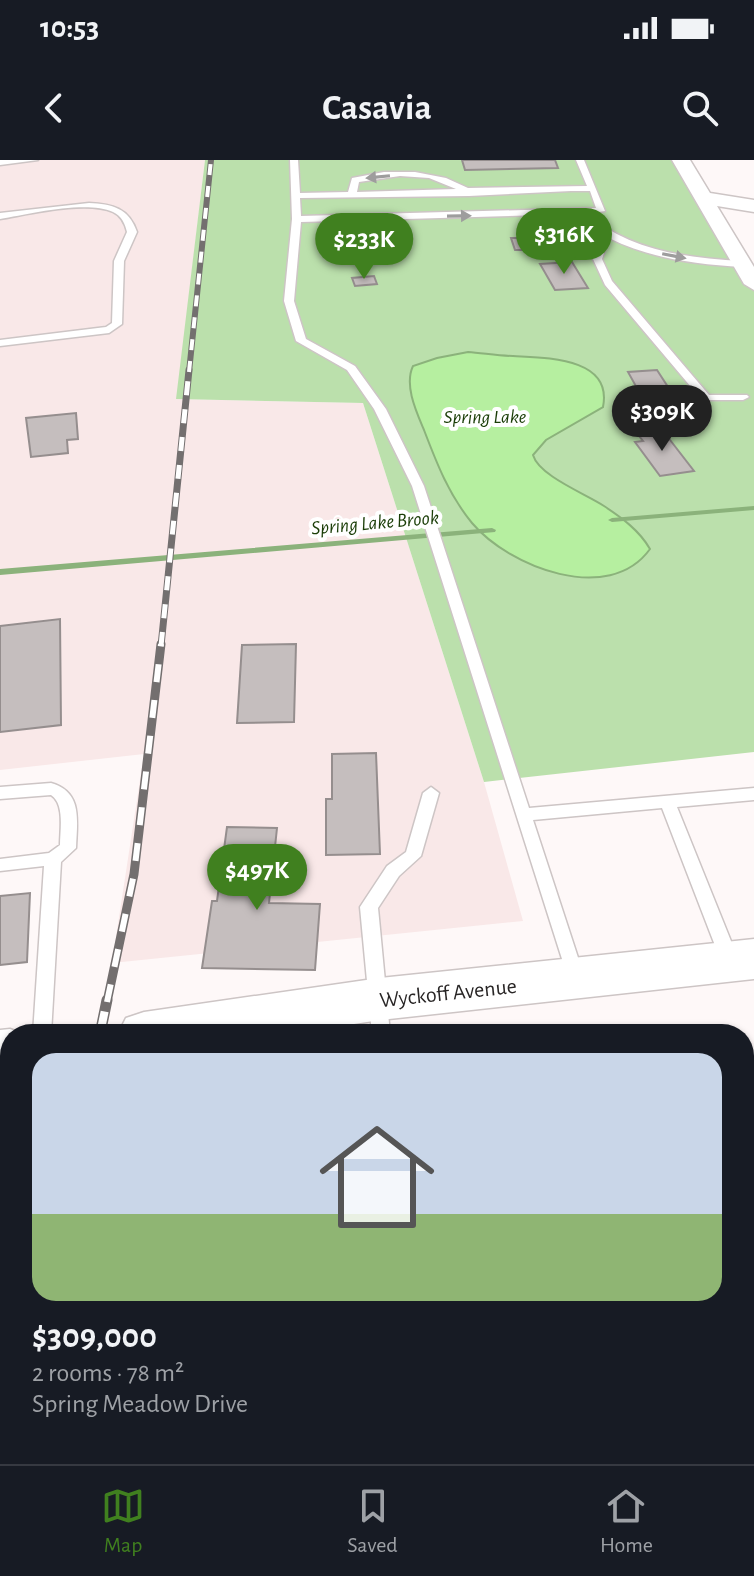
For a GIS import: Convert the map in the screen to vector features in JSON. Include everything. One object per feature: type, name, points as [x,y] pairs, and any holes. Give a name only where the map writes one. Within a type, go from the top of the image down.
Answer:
[{"type":"main road","name":"Wyckoff Avenue","points":[[271,1024],[380,1017],[575,978],[742,961]]},
{"type":"street","points":[[681,160],[754,284]]},
{"type":"street","points":[[705,198],[754,206]]},
{"type":"lane","points":[[0,162],[34,160]]},
{"type":"lane","points":[[294,160],[297,219],[289,301],[301,341],[351,368],[380,409],[418,486],[575,978]]},
{"type":"lane","points":[[297,219],[601,211],[580,160]]},
{"type":"lane","points":[[349,196],[355,189],[355,180],[375,175],[433,176],[448,179],[469,193]]},
{"type":"lane","points":[[296,196],[593,189]]},
{"type":"lane","points":[[0,216],[95,206],[115,210],[128,218],[132,232],[119,261],[117,324],[109,330],[0,343]]},
{"type":"lane","points":[[580,213],[607,234],[677,257],[742,264]]},
{"type":"lane","points":[[607,234],[595,254],[595,263],[608,283],[706,398],[743,397]]},
{"type":"lane","points":[[0,793],[55,789],[64,793],[69,800],[68,848],[53,859],[0,865]]},
{"type":"lane","points":[[380,1017],[369,907],[393,871],[413,856],[431,793]]},
{"type":"lane","points":[[523,815],[754,794]]},
{"type":"lane","points":[[667,802],[742,961]]},
{"type":"lane","points":[[43,1024],[53,859]]},
{"type":"shaded area","points":[[0,160],[205,160],[177,399],[363,403],[484,782],[523,921],[112,963],[144,754],[0,770]]},
{"type":"shaded area","points":[[205,160],[681,160],[754,285],[754,752],[484,782],[363,403],[176,399]]},
{"type":"water","name":"Spring Lake","points":[[468,352],[558,360],[587,369],[598,378],[603,391],[603,407],[546,440],[533,455],[537,463],[553,477],[604,506],[641,536],[650,549],[632,566],[610,575],[585,577],[560,574],[510,554],[472,523],[439,467],[410,390],[413,366]]},
{"type":"building","points":[[462,160],[555,160],[558,168],[465,170]]},
{"type":"building","points":[[511,238],[528,238],[532,250],[515,250]]},
{"type":"building","points":[[348,243],[367,243],[366,260],[347,260]]},
{"type":"building","points":[[572,262],[588,288],[555,290],[540,264]]},
{"type":"building","points":[[374,276],[377,284],[355,286],[352,278]]},
{"type":"building","points":[[657,370],[668,387],[638,390],[628,372]]},
{"type":"building","points":[[76,413],[78,439],[67,440],[68,453],[31,457],[26,418]]},
{"type":"building","points":[[660,427],[694,471],[660,476],[635,442],[643,441],[635,431]]},
{"type":"building","points":[[60,619],[61,725],[0,732],[0,626]]},
{"type":"building","points":[[296,644],[294,722],[237,723],[242,645]]},
{"type":"building","points":[[376,753],[380,854],[326,855],[326,799],[332,799],[332,754]]},
{"type":"building","points":[[227,827],[277,828],[269,903],[320,904],[315,970],[202,968],[212,901],[217,901]]},
{"type":"building","points":[[30,893],[27,962],[0,965],[0,896]]},
{"type":"waterway","name":"Spring Lake Brook","points":[[612,520],[754,508]]},
{"type":"waterway","name":"Spring Lake Brook","points":[[0,572],[492,530]]},
{"type":"railway","points":[[189,372],[211,160]]},
{"type":"railway","points":[[161,646],[189,370]]},
{"type":"railway","points":[[107,1002],[134,874],[161,644]]},
{"type":"railway","points":[[102,1024],[107,1000]]}]
